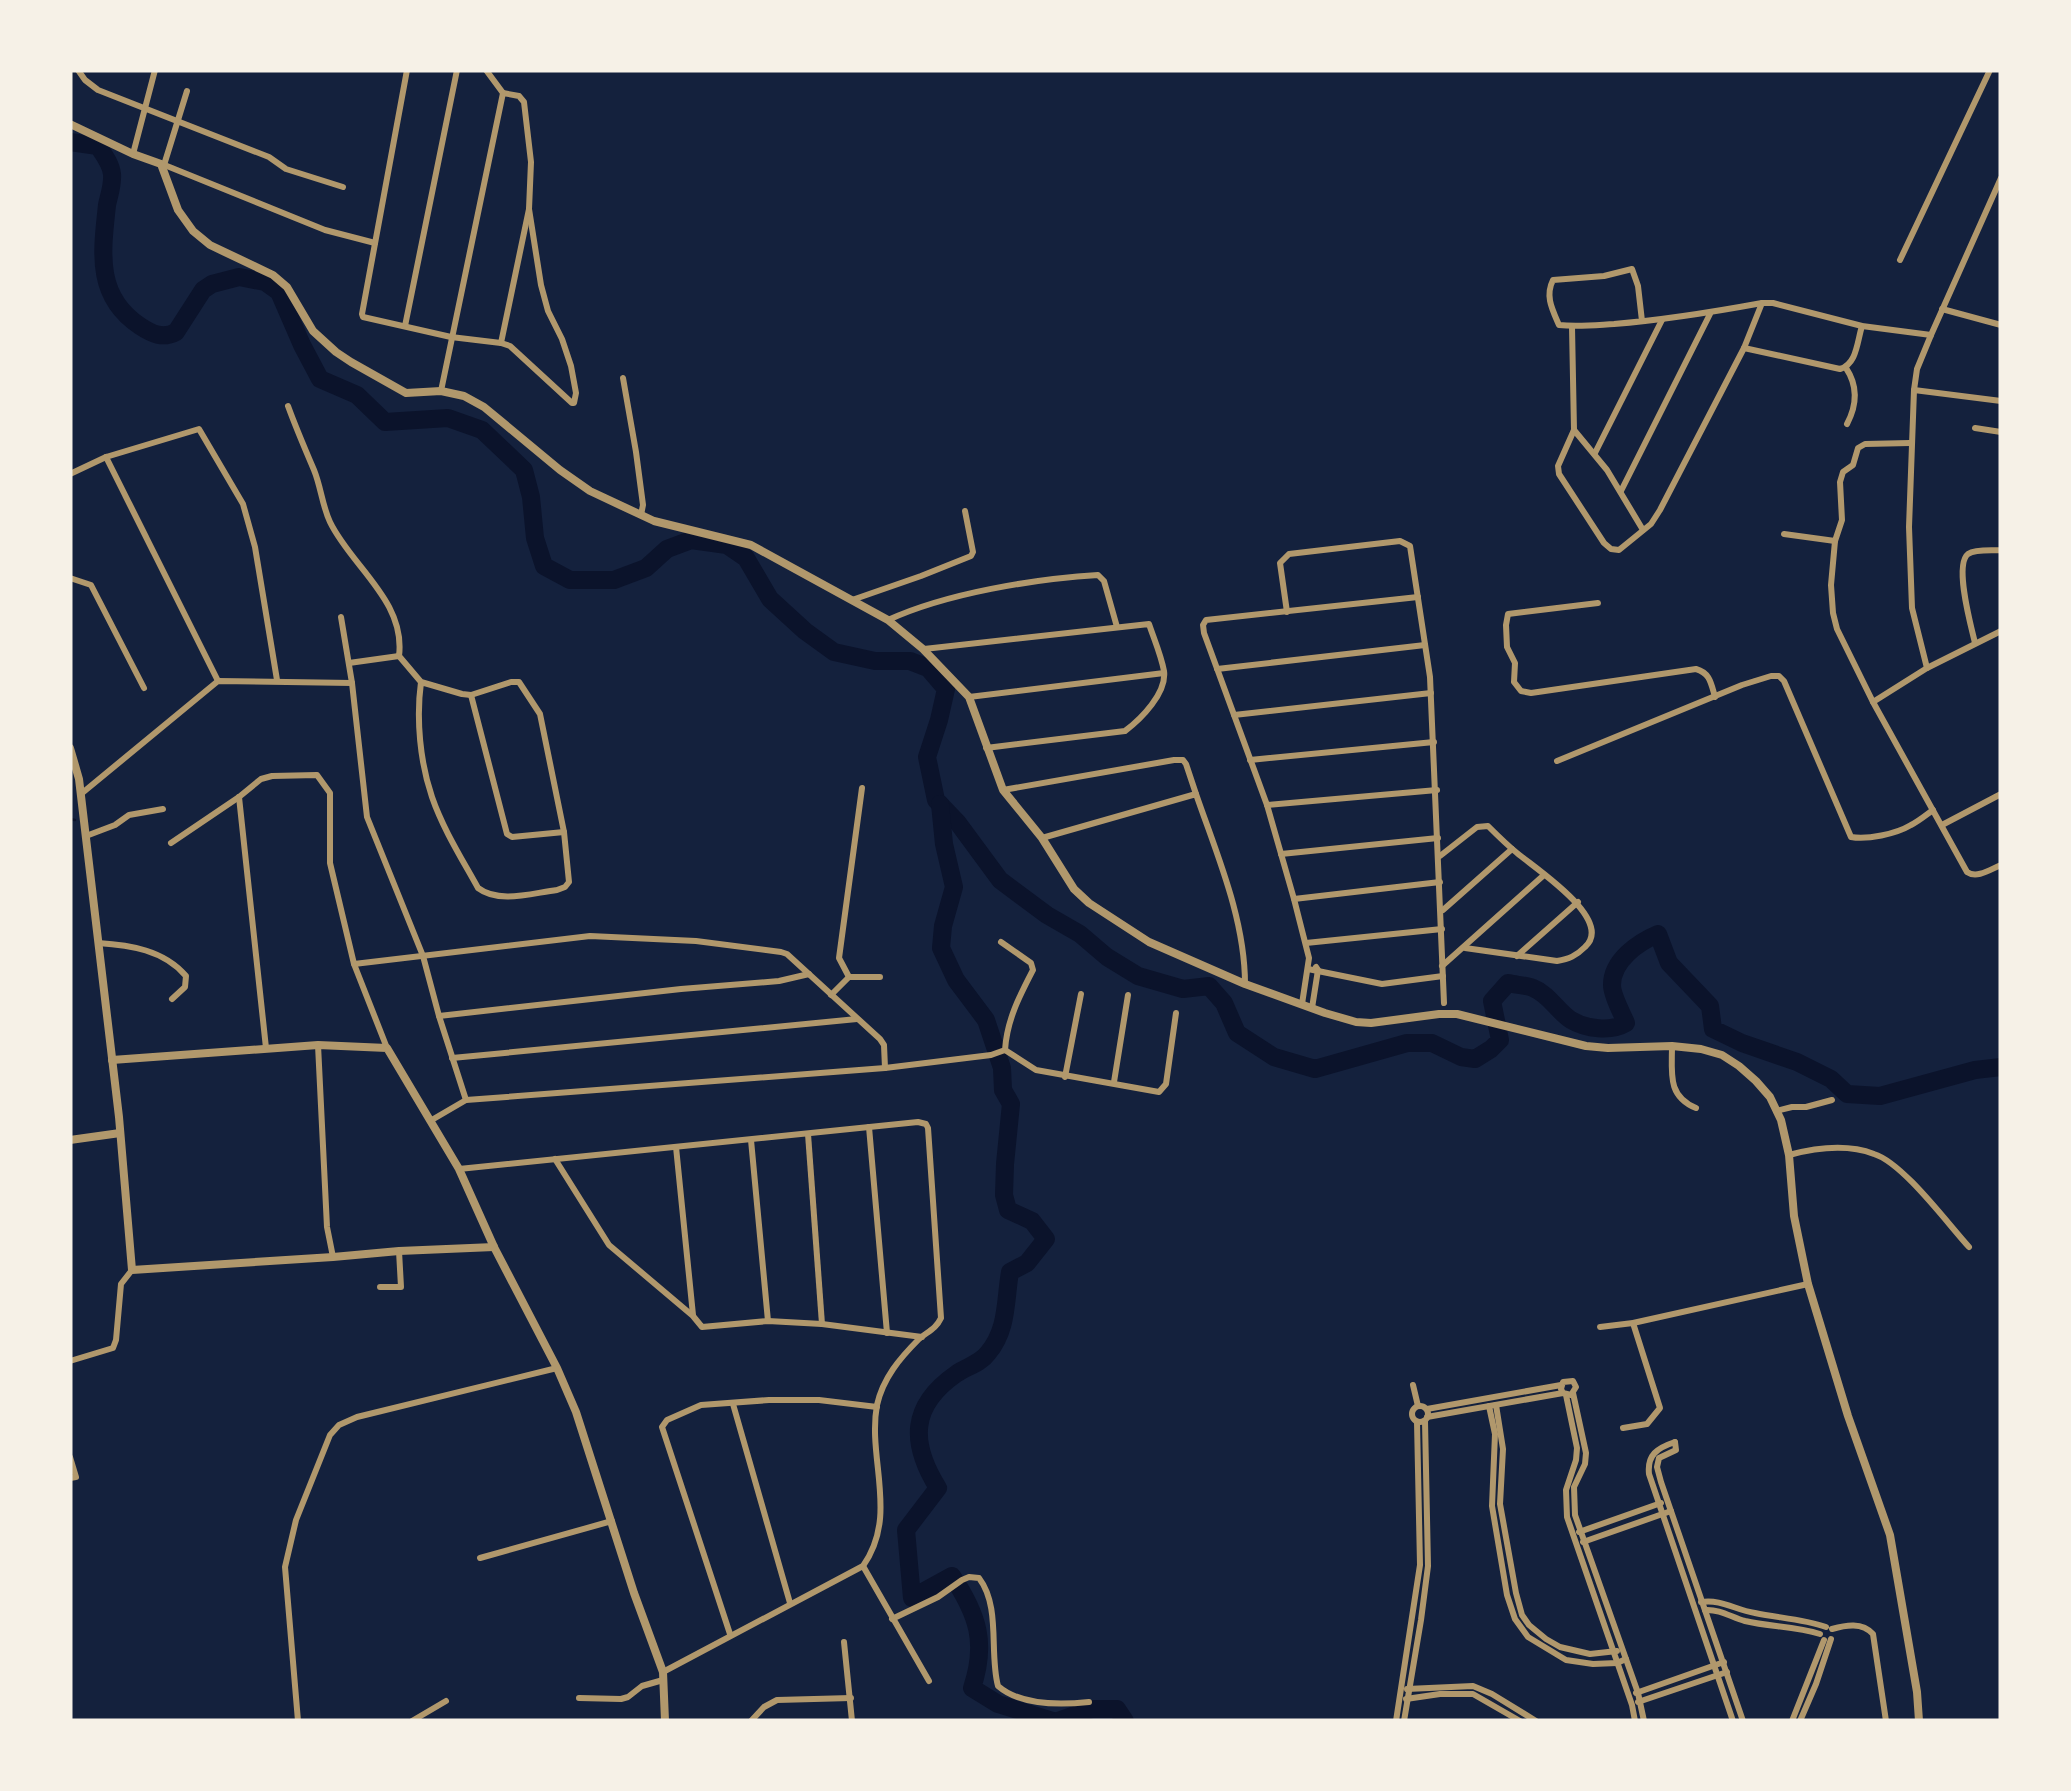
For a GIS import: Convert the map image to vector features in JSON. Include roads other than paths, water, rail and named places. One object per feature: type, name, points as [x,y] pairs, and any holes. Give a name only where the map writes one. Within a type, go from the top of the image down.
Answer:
[{"type":"street","points":[[78,70],[98,90],[269,157],[286,169],[343,187]]},
{"type":"street","points":[[133,154],[154,70]]},
{"type":"street","points":[[406,70],[362,314],[451,337],[510,346],[574,402],[571,366],[541,285],[529,209]]},
{"type":"street","points":[[404,326],[458,70]]},
{"type":"street","points":[[486,70],[503,93],[519,96],[524,102],[531,162],[529,209],[501,343]]},
{"type":"street","points":[[1900,260],[1990,70]]},
{"type":"street","points":[[187,91],[162,164],[178,210],[193,231],[210,245],[273,274],[288,287],[313,331],[336,352],[401,391],[441,391],[464,396],[590,491],[672,526],[750,544],[888,620],[969,698],[1003,790],[1042,838],[1074,889],[1089,904],[1149,942],[1245,984],[1356,1022],[1447,1013],[1586,1046],[1701,1049],[1722,1055],[1756,1080],[1770,1096],[1789,1155],[1794,1216],[1808,1284],[1890,1535],[1919,1721]]},
{"type":"street","points":[[441,391],[503,93]]},
{"type":"street","points":[[70,124],[133,154],[325,230],[375,243]]},
{"type":"street","points":[[1927,668],[1912,608],[1909,527],[1910,443],[1917,369],[2001,178]]},
{"type":"street","points":[[1642,322],[1632,269],[1604,276],[1553,280],[1548,294],[1554,314],[1559,325],[1572,327],[1642,322],[1774,303],[1862,326],[1931,334]]},
{"type":"street","points":[[1572,327],[1574,430],[1558,466],[1559,474],[1604,544],[1619,550],[1651,524],[1660,510],[1744,348],[1762,303]]},
{"type":"street","points":[[1942,309],[2001,324]]},
{"type":"street","points":[[1620,491],[1710,313]]},
{"type":"street","points":[[1595,453],[1662,319]]},
{"type":"street","points":[[1744,348],[1846,368],[1852,362],[1862,326]]},
{"type":"street","points":[[1846,368],[1854,383],[1855,397],[1847,424]]},
{"type":"street","points":[[623,378],[636,452],[641,515]]},
{"type":"street","points":[[1914,390],[2001,401]]},
{"type":"street","points":[[288,406],[330,521],[378,588],[395,623],[399,656],[421,682],[471,695],[518,682],[540,714],[564,832],[569,882],[566,887],[498,897],[478,888],[432,797],[422,746],[418,704],[421,682]]},
{"type":"street","points":[[1975,428],[2001,432]]},
{"type":"street","points":[[70,474],[106,457],[199,429],[244,504],[255,547],[276,680]]},
{"type":"street","points":[[1574,430],[1595,453],[1643,530]]},
{"type":"street","points":[[1910,443],[1865,444],[1858,448],[1853,464],[1843,472],[1843,512],[1835,542],[1833,614],[1842,643],[1967,872],[1979,874],[2001,865]]},
{"type":"street","points":[[106,457],[218,680]]},
{"type":"street","points":[[852,600],[971,556],[965,510]]},
{"type":"street","points":[[1784,534],[1835,542]]},
{"type":"street","points":[[1287,612],[1280,562],[1283,557],[1400,541],[1410,546],[1431,693],[1444,1003]]},
{"type":"street","points":[[1974,643],[1963,564],[1972,552],[2001,550]]},
{"type":"street","points":[[888,620],[920,607],[1004,586],[1098,576],[1104,581],[1117,627]]},
{"type":"street","points":[[70,578],[91,585],[144,688]]},
{"type":"street","points":[[1302,1004],[1309,958],[1306,944],[1267,806],[1203,625],[1206,620],[1418,597]]},
{"type":"street","points":[[1598,603],[1508,614],[1507,647],[1515,663],[1517,687],[1531,693],[1696,670],[1704,671],[1710,678],[1715,697]]},
{"type":"street","points":[[341,617],[367,817],[423,956],[466,1100]]},
{"type":"street","points":[[923,650],[1149,624],[1164,674],[1158,693],[1139,721],[1124,731],[986,748]]},
{"type":"street","points":[[1873,702],[1927,668],[2001,631]]},
{"type":"street","points":[[1217,669],[1425,645]]},
{"type":"street","points":[[349,664],[399,656]]},
{"type":"street","points":[[969,698],[1164,674]]},
{"type":"street","points":[[1557,761],[1742,685],[1779,676],[1853,839],[1910,826],[1933,810]]},
{"type":"street","points":[[81,794],[218,680],[352,683]]},
{"type":"street","points":[[1234,715],[1431,693]]},
{"type":"street","points":[[471,695],[507,834],[512,838],[564,832]]},
{"type":"street","points":[[1250,760],[1434,742]]},
{"type":"street","points":[[70,748],[86,836],[132,1270],[122,1284],[112,1348],[70,1362]]},
{"type":"street","points":[[1003,790],[1183,760],[1222,868],[1244,945],[1245,984]]},
{"type":"street","points":[[172,843],[261,779],[317,776],[328,789],[330,863],[354,964],[387,1048],[459,1169],[576,1412],[663,1676],[664,1721]]},
{"type":"street","points":[[849,978],[840,958],[862,788]]},
{"type":"street","points":[[1267,806],[1436,790]]},
{"type":"street","points":[[1042,838],[1196,794]]},
{"type":"street","points":[[1942,825],[2001,794]]},
{"type":"street","points":[[240,797],[266,1048]]},
{"type":"street","points":[[86,836],[129,815],[163,809]]},
{"type":"street","points":[[1439,856],[1477,827],[1488,826],[1578,902],[1593,938],[1570,960],[1465,948]]},
{"type":"street","points":[[1281,854],[1438,838]]},
{"type":"street","points":[[1442,911],[1512,849]]},
{"type":"street","points":[[1308,969],[1382,984],[1442,971],[1544,875]]},
{"type":"street","points":[[1294,899],[1440,882]]},
{"type":"street","points":[[1516,956],[1578,902]]},
{"type":"street","points":[[1306,944],[1442,929]]},
{"type":"street","points":[[354,964],[590,936],[696,941],[784,952],[873,1031],[884,1046],[885,1068]]},
{"type":"street","points":[[998,1053],[1033,968],[1001,942]]},
{"type":"street","points":[[98,943],[147,950],[181,970],[186,976],[185,987],[172,998]]},
{"type":"street","points":[[1309,958],[1318,970],[1312,1008]]},
{"type":"street","points":[[438,1016],[779,981],[808,974]]},
{"type":"street","points":[[831,994],[849,978],[880,977]]},
{"type":"street","points":[[1065,1077],[1080,994]]},
{"type":"street","points":[[1114,1082],[1128,995]]},
{"type":"street","points":[[430,1120],[466,1100],[885,1068],[998,1053],[1065,1077],[1158,1092],[1166,1084],[1176,1014]]},
{"type":"street","points":[[452,1058],[858,1019]]},
{"type":"street","points":[[112,1060],[318,1045],[387,1048]]},
{"type":"street","points":[[318,1045],[327,1228],[332,1258]]},
{"type":"street","points":[[1672,1046],[1675,1091],[1685,1103],[1696,1108]]},
{"type":"street","points":[[1776,1111],[1832,1100]]},
{"type":"street","points":[[459,1169],[918,1122],[928,1128],[941,1318],[892,1369],[883,1386],[877,1406],[876,1438],[881,1493],[879,1523],[869,1557],[863,1566],[730,1634],[628,1697],[580,1698]]},
{"type":"street","points":[[868,1127],[888,1332]]},
{"type":"street","points":[[70,1140],[120,1133]]},
{"type":"street","points":[[808,1134],[822,1324]]},
{"type":"street","points":[[751,1140],[768,1321]]},
{"type":"street","points":[[676,1148],[693,1316]]},
{"type":"street","points":[[1789,1155],[1811,1149],[1876,1154],[1922,1193],[1969,1247]]},
{"type":"street","points":[[554,1159],[609,1245],[702,1327],[768,1321],[922,1337]]},
{"type":"street","points":[[132,1270],[399,1250],[494,1247]]},
{"type":"street","points":[[380,1287],[401,1287],[399,1250]]},
{"type":"street","points":[[1600,1327],[1808,1284]]},
{"type":"street","points":[[1624,1428],[1647,1424],[1660,1408],[1633,1323]]},
{"type":"street","points":[[298,1721],[284,1567],[296,1520],[330,1435],[357,1417],[557,1368]]},
{"type":"street","points":[[1396,1721],[1405,1689],[1424,1566],[1424,1417],[1412,1385]]},
{"type":"street","points":[[1424,1417],[1566,1391],[1581,1448],[1570,1486],[1577,1533],[1618,1651],[1617,1663],[1644,1721]]},
{"type":"street","points":[[1418,1406],[1412,1413],[1424,1417],[1493,1406],[1522,1397]]},
{"type":"street","points":[[730,1634],[662,1427],[667,1420],[701,1405],[819,1400],[877,1406]]},
{"type":"street","points":[[733,1404],[790,1603]]},
{"type":"street","points":[[1493,1406],[1499,1434],[1496,1505],[1521,1630],[1543,1643],[1579,1652],[1618,1651],[1626,1659],[1635,1699],[1635,1721]]},
{"type":"street","points":[[1733,1721],[1713,1666],[1702,1611],[1703,1601],[1671,1511],[1663,1502],[1648,1463],[1654,1454],[1675,1442],[1676,1450],[1658,1462],[1663,1502],[1662,1514],[1694,1604],[1702,1611],[1724,1662],[1744,1721]]},
{"type":"street","points":[[70,1457],[76,1477],[70,1478]]},
{"type":"street","points":[[1577,1533],[1663,1502]]},
{"type":"street","points":[[1638,1511],[1642,1521]]},
{"type":"street","points":[[1581,1543],[1671,1511]]},
{"type":"street","points":[[480,1558],[612,1522]]},
{"type":"street","points":[[1605,1523],[1608,1533]]},
{"type":"street","points":[[863,1566],[928,1681]]},
{"type":"street","points":[[1684,1576],[1693,1572]]},
{"type":"street","points":[[892,1619],[938,1597],[958,1582],[975,1577],[985,1586],[992,1617],[996,1681],[1001,1690],[1026,1700],[1089,1702]]},
{"type":"street","points":[[1511,1594],[1522,1616],[1556,1655],[1578,1662],[1617,1663],[1626,1659]]},
{"type":"street","points":[[1694,1604],[1716,1600],[1755,1623],[1805,1629],[1825,1638]]},
{"type":"street","points":[[1702,1611],[1807,1620],[1834,1632],[1825,1638],[1796,1721]]},
{"type":"street","points":[[1521,1630],[1529,1625]]},
{"type":"street","points":[[1829,1628],[1860,1626],[1874,1634],[1886,1721]]},
{"type":"street","points":[[844,1642],[852,1721]]},
{"type":"street","points":[[1635,1699],[1662,1684],[1724,1662]]},
{"type":"street","points":[[1635,1699],[1727,1672]]},
{"type":"street","points":[[1690,1674],[1693,1683]]},
{"type":"street","points":[[1662,1684],[1665,1693]]},
{"type":"street","points":[[1405,1689],[1464,1689],[1502,1705],[1522,1719],[1536,1721]]},
{"type":"street","points":[[1403,1699],[1464,1689]]},
{"type":"street","points":[[751,1721],[777,1700],[851,1698]]},
{"type":"street","points":[[1403,1699],[1404,1721]]},
{"type":"street","points":[[412,1721],[446,1701]]},
{"type":"waterway","points":[[70,142],[98,146],[110,167],[105,272],[115,301],[140,326],[158,335],[171,334],[203,290],[212,284],[239,277],[265,282],[279,292],[320,379],[357,395],[385,422],[448,418],[482,430],[524,470],[535,538],[544,566],[570,580],[614,580],[646,568],[667,549],[691,540],[727,545],[746,558],[770,599],[834,652],[875,661],[910,661],[928,668],[946,689],[927,757],[936,800],[1000,880],[1138,976],[1183,989],[1209,986],[1224,1003],[1237,1033],[1274,1057],[1315,1069],[1407,1043],[1432,1043],[1461,1057],[1475,1059],[1500,1040],[1492,1001],[1508,983],[1539,991],[1577,1023],[1598,1028],[1620,1026],[1626,1023],[1612,989],[1613,976],[1635,947],[1658,934],[1669,963],[1710,1006],[1713,1029],[1797,1062],[1831,1079],[1847,1094],[1880,1096],[1975,1070],[2001,1067]]},
{"type":"waterway","points":[[940,804],[954,887],[941,948],[956,980],[986,1020],[1002,1068],[1003,1090],[1011,1104],[1004,1195],[1008,1210],[1032,1221],[1046,1239],[1027,1263],[1010,1272],[1002,1324],[988,1353],[941,1386],[923,1412],[919,1441],[938,1488],[906,1530],[912,1598],[952,1576],[977,1630],[979,1657],[972,1688],[998,1704],[1053,1721]]},
{"type":"waterway","points":[[70,819],[75,820]]},
{"type":"waterway","points":[[1058,1721],[1092,1709],[1117,1709],[1125,1721]]}]
